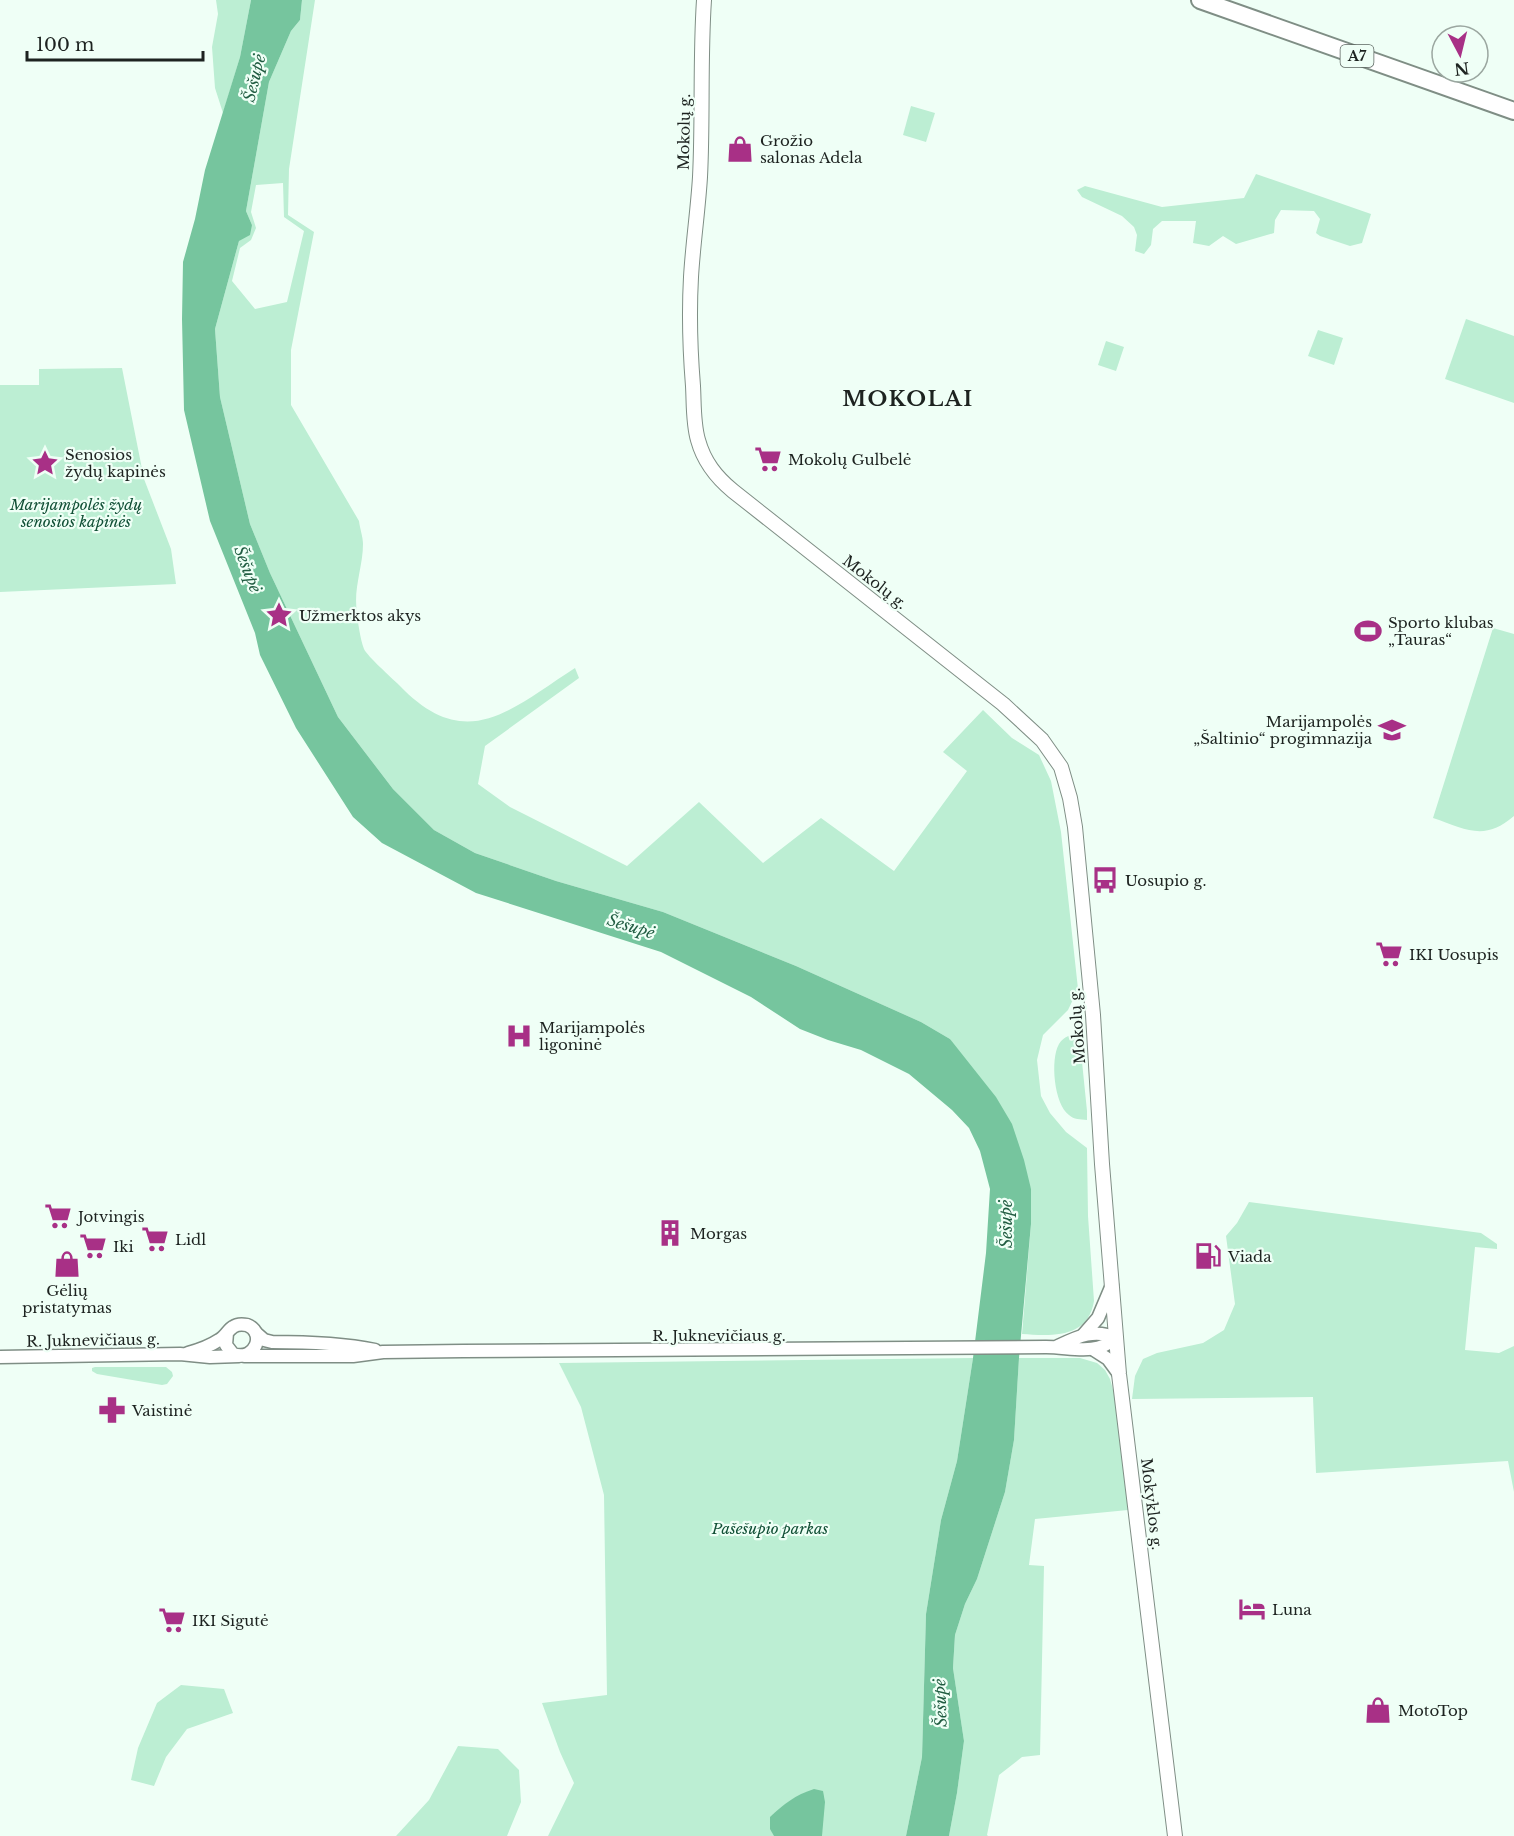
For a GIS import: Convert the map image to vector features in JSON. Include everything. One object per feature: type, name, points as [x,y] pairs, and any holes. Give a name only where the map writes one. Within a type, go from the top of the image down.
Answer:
[{"type":"highway","name":"A7","points":[[1200,0],[1514,111]]},
{"type":"main road","name":"Mokolų g.","points":[[704,0],[701,36],[700,177],[690,316],[695,419],[697,438],[702,453],[711,469],[733,491],[1003,704],[1042,740],[1061,767],[1075,827],[1093,1015],[1103,1176]]},
{"type":"main road","name":"Mokyklos g.","points":[[1103,1176],[1119,1374],[1175,1836]]},
{"type":"street","points":[[1084,1334],[1098,1318],[1112,1284]]},
{"type":"street","points":[[242,1324],[250,1327],[256,1334],[255,1347],[241,1356],[233,1354],[226,1345],[227,1333],[233,1327],[242,1324]]},
{"type":"street","name":"R. Juknevičiaus g.","points":[[0,1357],[186,1354],[209,1346],[227,1333]]},
{"type":"street","name":"R. Juknevičiaus g.","points":[[1051,1347],[1084,1334],[1106,1333],[1116,1338]]},
{"type":"street","name":"R. Juknevičiaus g.","points":[[256,1334],[272,1342],[353,1346],[382,1352]]},
{"type":"street","points":[[1094,1350],[1116,1338]]},
{"type":"street","name":"R. Juknevičiaus g.","points":[[186,1354],[195,1357],[353,1356],[382,1352],[1051,1347],[1094,1350]]},
{"type":"street","points":[[1094,1350],[1108,1359],[1119,1374]]},
{"type":"green space","points":[[216,0],[251,0],[240,57],[223,113],[215,88],[212,47],[218,14]]},
{"type":"green space","points":[[302,0],[315,0],[289,169],[288,215],[314,232],[291,350],[291,405],[359,521],[363,544],[356,603],[364,649],[380,667],[423,706],[446,718],[467,721],[488,719],[508,710],[575,668],[579,678],[485,746],[478,784],[510,807],[627,866],[699,802],[763,863],[821,818],[894,871],[967,771],[943,752],[983,710],[1012,738],[1039,755],[1051,781],[1061,832],[1078,989],[1068,1010],[1043,1035],[1037,1060],[1041,1096],[1050,1113],[1066,1132],[1087,1148],[1088,1216],[1094,1301],[1090,1313],[1076,1329],[1056,1334],[1022,1334],[1031,1224],[1031,1189],[950,1039],[921,1022],[796,966],[663,912],[556,881],[475,853],[434,830],[393,789],[338,717],[270,573],[250,524],[220,397],[215,329],[239,241],[252,225],[246,211],[269,82],[291,31],[300,20]],"holes":[[[283,183],[284,217],[304,231],[287,302],[255,309],[232,281],[240,248],[251,240],[256,228],[251,212],[256,185]]]},
{"type":"green space","points":[[911,106],[935,113],[926,142],[903,135]]},
{"type":"green space","points":[[1256,174],[1371,214],[1362,243],[1350,246],[1320,236],[1316,233],[1320,219],[1314,211],[1281,210],[1275,220],[1274,233],[1236,244],[1223,236],[1209,246],[1193,243],[1196,221],[1162,221],[1153,229],[1151,245],[1144,254],[1135,251],[1137,235],[1134,227],[1122,216],[1082,197],[1077,190],[1085,186],[1162,207],[1244,198]]},
{"type":"green space","points":[[1466,319],[1514,336],[1514,403],[1445,379]]},
{"type":"green space","points":[[1318,330],[1343,338],[1334,365],[1308,356]]},
{"type":"green space","points":[[1106,341],[1124,347],[1116,371],[1098,365]]},
{"type":"green space","name":"Marijampolės žydų senosios kapinės","points":[[122,368],[144,479],[171,549],[176,584],[0,592],[0,385],[39,385],[39,369]]},
{"type":"green space","points":[[1493,628],[1514,634],[1514,816],[1493,829],[1475,831],[1433,818]]},
{"type":"green space","points":[[1079,1032],[1087,1120],[1073,1118],[1064,1109],[1057,1092],[1054,1070],[1059,1044],[1065,1037]]},
{"type":"green space","points":[[1249,1202],[1481,1233],[1497,1244],[1497,1249],[1475,1247],[1465,1350],[1499,1353],[1514,1346],[1514,1492],[1508,1461],[1316,1473],[1313,1397],[1132,1399],[1135,1376],[1143,1359],[1157,1353],[1203,1343],[1224,1330],[1235,1304],[1226,1236],[1237,1223]]},
{"type":"green space","name":"Pašešupio parkas","points":[[973,1358],[957,1461],[941,1520],[926,1614],[922,1757],[906,1836],[548,1836],[574,1783],[542,1703],[607,1695],[604,1495],[581,1407],[559,1363]]},
{"type":"green space","points":[[1019,1358],[1080,1358],[1097,1363],[1105,1370],[1116,1400],[1128,1510],[1035,1519],[1029,1565],[1044,1566],[1040,1755],[1022,1757],[999,1775],[988,1836],[949,1836],[964,1741],[953,1668],[955,1635],[965,1604],[977,1579],[1005,1492],[1014,1440]]},
{"type":"green space","points":[[95,1367],[166,1367],[173,1376],[167,1384],[162,1385],[97,1374],[92,1371]]},
{"type":"green space","points":[[181,1685],[224,1689],[233,1713],[187,1729],[166,1757],[154,1786],[131,1780],[138,1748],[157,1703]]},
{"type":"green space","points":[[458,1746],[498,1749],[519,1770],[521,1802],[507,1836],[396,1836],[429,1800]]},
{"type":"water","name":"Šešupė","points":[[251,0],[302,0],[300,20],[291,31],[269,82],[246,211],[252,225],[250,235],[239,241],[215,329],[220,397],[250,524],[270,573],[338,717],[393,789],[434,830],[475,853],[556,881],[663,912],[796,966],[921,1022],[950,1039],[996,1097],[1012,1124],[1031,1189],[1031,1224],[1014,1440],[1005,1492],[977,1579],[965,1604],[955,1635],[953,1668],[964,1741],[949,1836],[906,1836],[922,1757],[926,1614],[941,1520],[957,1461],[986,1253],[990,1189],[980,1151],[969,1128],[952,1110],[909,1074],[861,1050],[800,1029],[751,997],[661,952],[476,893],[382,843],[353,817],[296,728],[260,655],[255,633],[210,521],[184,410],[183,262],[205,170],[240,57]]},
{"type":"water","points":[[814,1789],[823,1791],[825,1802],[822,1836],[774,1836],[770,1829],[770,1817],[790,1800]]},
{"type":"place","name":"Grožio salonas Adela","points":[[740,149]]},
{"type":"place","name":"Mokolų Gulbelė","points":[[768,459]]},
{"type":"place","name":"Senosios žydų kapinės","points":[[45,463]]},
{"type":"place","name":"Užmerktos akys","points":[[279,615]]},
{"type":"place","name":"Sporto klubas „Tauras“","points":[[1368,631]]},
{"type":"place","name":"Marijampolės „Šaltinio“ progimnazija","points":[[1392,730]]},
{"type":"place","name":"Uosupio g.","points":[[1105,880]]},
{"type":"place","name":"IKI Uosupis","points":[[1389,954]]},
{"type":"place","name":"Marijampolės ligoninė","points":[[519,1036]]},
{"type":"place","name":"Jotvingis","points":[[58,1216]]},
{"type":"place","name":"Morgas","points":[[670,1233]]},
{"type":"place","name":"Lidl","points":[[155,1239]]},
{"type":"place","name":"Iki","points":[[93,1246]]},
{"type":"place","name":"Viada","points":[[1208,1256]]},
{"type":"place","name":"Gėlių pristatymas","points":[[67,1264]]},
{"type":"place","name":"Vaistinė","points":[[112,1410]]},
{"type":"place","name":"Luna","points":[[1252,1609]]},
{"type":"place","name":"IKI Sigutė","points":[[172,1620]]},
{"type":"place","name":"MotoTop","points":[[1378,1710]]},
{"type":"district","name":"MOKOLAI","points":[[908,399]]}]
